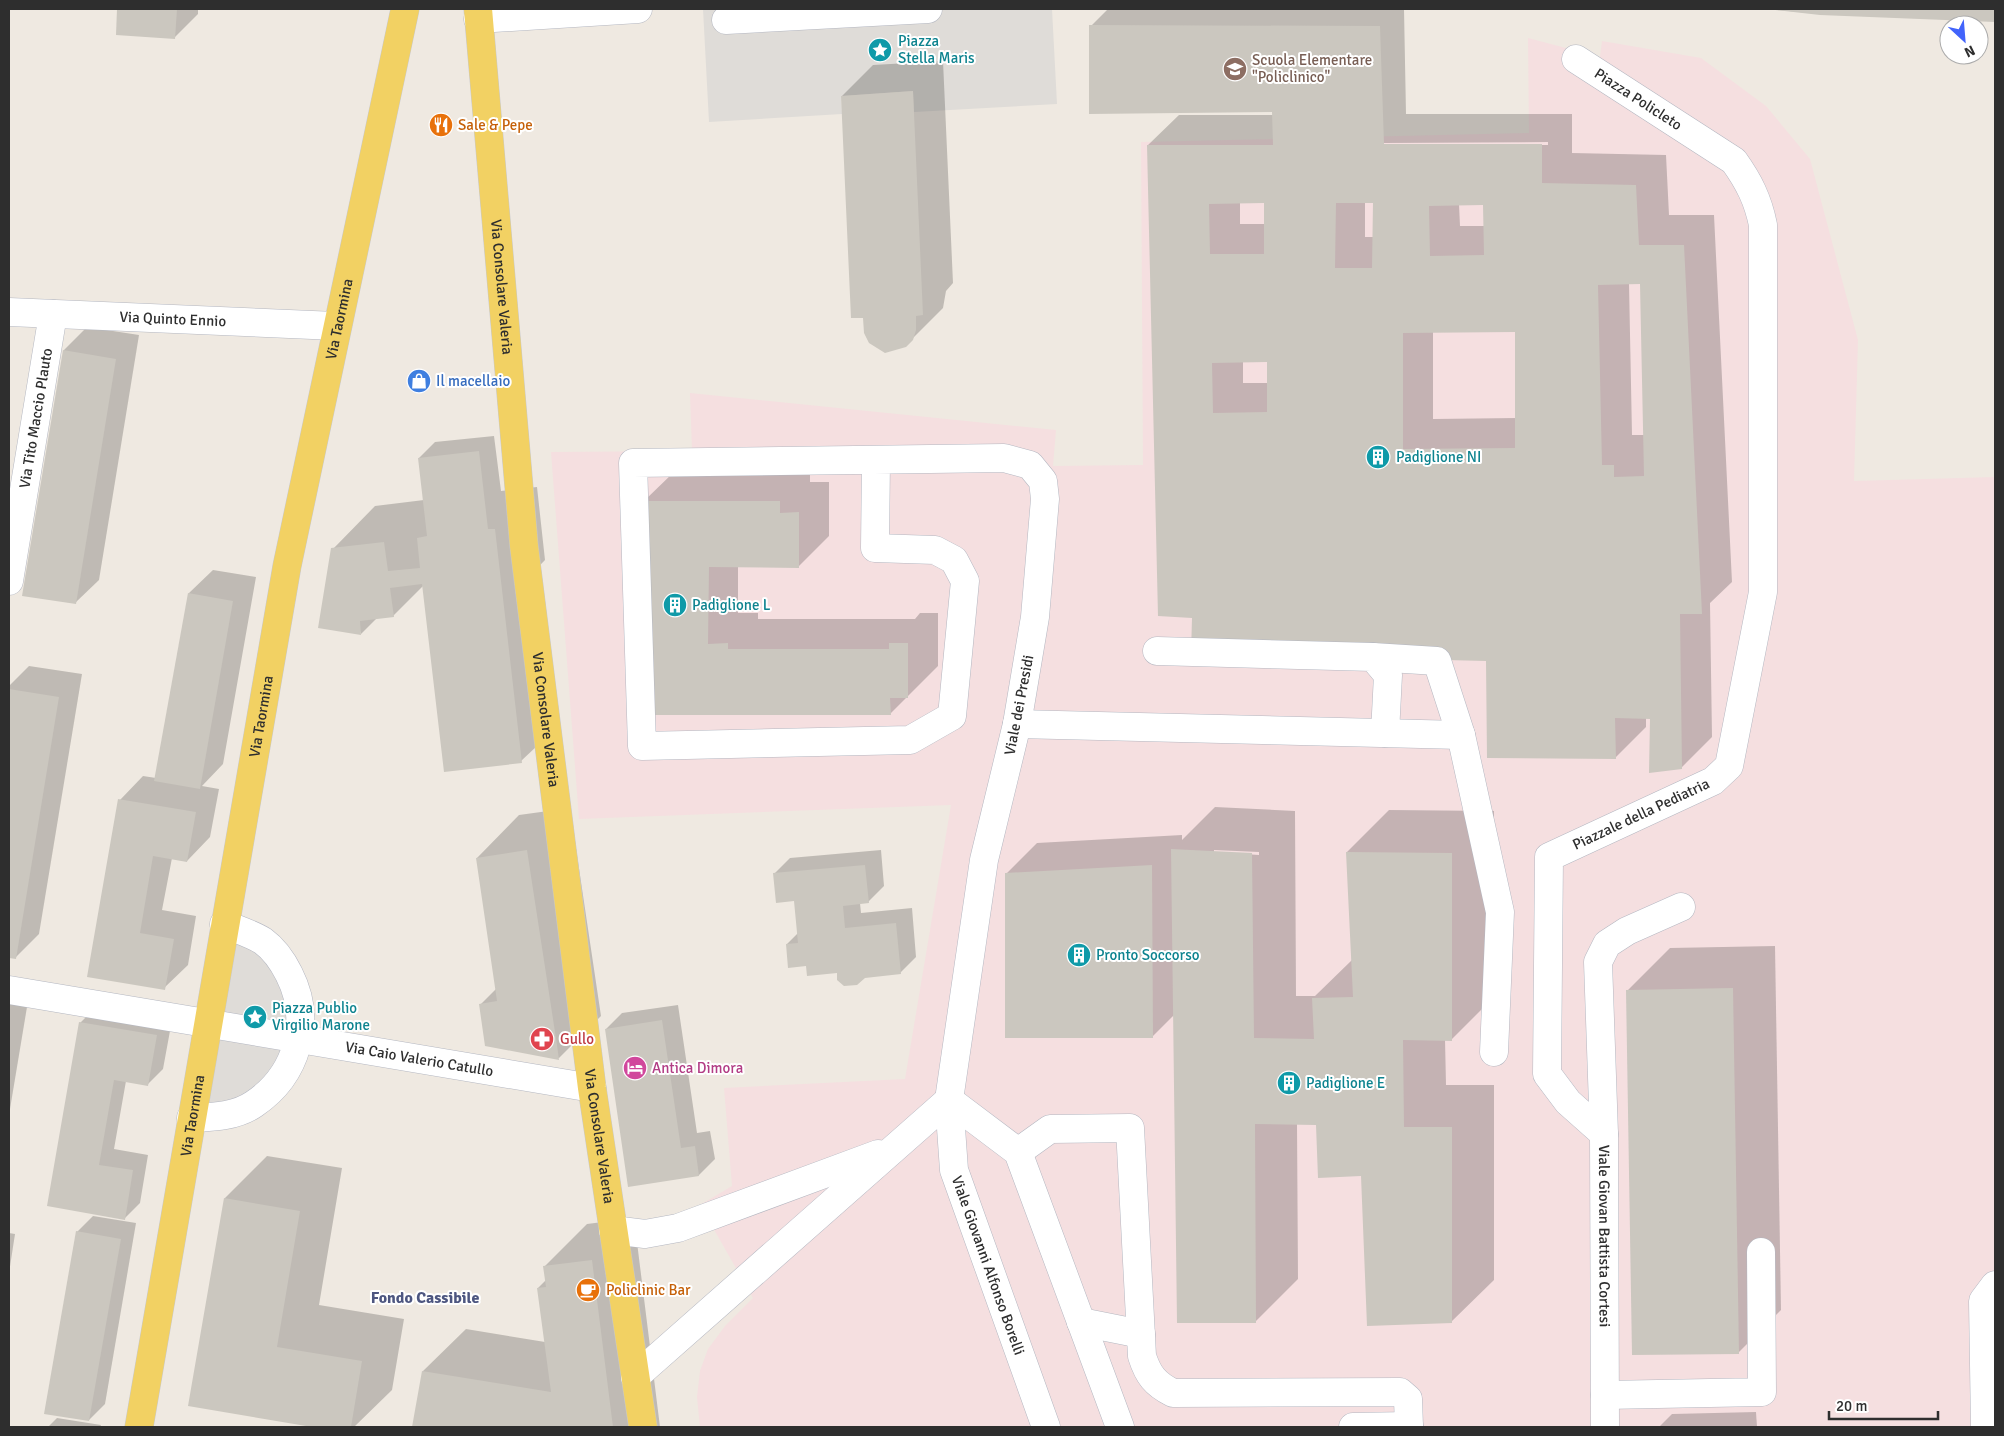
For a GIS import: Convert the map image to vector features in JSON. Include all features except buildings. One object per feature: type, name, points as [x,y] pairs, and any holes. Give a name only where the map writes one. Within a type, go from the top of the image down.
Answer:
[{"type":"main road","name":"Via Taormina","points":[[139,1427],[285,575],[404,9]]},
{"type":"main road","name":"Via Consolare Valeria","points":[[478,14],[524,546],[592,1088],[642,1427]]},
{"type":"street","points":[[478,14],[638,9]]},
{"type":"street","points":[[726,20],[928,9]]},
{"type":"street","name":"Piazza Policleto","points":[[1576,59],[1734,161],[1749,182],[1759,203],[1763,225],[1763,592],[1729,766]]},
{"type":"street","name":"Via Quinto Ennio","points":[[9,312],[336,326]]},
{"type":"street","name":"Via Tito Maccio Plauto","points":[[9,581],[53,314]]},
{"type":"street","name":"Viale dei Presidi","points":[[876,460],[875,548],[935,550],[954,560],[965,581],[952,716],[910,740],[642,746],[633,463],[1004,458],[1030,464],[1043,481],[1045,499],[1036,617],[1017,724],[984,860],[949,1100]]},
{"type":"street","points":[[1157,651],[1373,657],[1437,661],[1461,735],[1500,912],[1494,1052]]},
{"type":"street","points":[[1373,657],[1388,675],[1385,733]]},
{"type":"street","points":[[1017,724],[1461,735]]},
{"type":"street","name":"Piazzale della Pediatria","points":[[1549,858],[1713,781],[1729,766]]},
{"type":"street","name":"Viale Giovan Battista Cortesi","points":[[1549,858],[1547,1074],[1568,1102],[1604,1134],[1605,1427]]},
{"type":"street","points":[[1604,1134],[1598,962],[1607,944],[1627,931],[1681,907]]},
{"type":"street","points":[[191,1118],[225,1116],[252,1105],[277,1083],[290,1065],[299,1039],[301,1010],[296,988],[283,962],[263,941],[224,924]]},
{"type":"street","name":"Via Caio Valerio Catullo","points":[[9,990],[592,1088]]},
{"type":"street","points":[[657,1427],[637,1388],[949,1100],[1018,1152],[1120,1427]]},
{"type":"street","name":"Viale Giovanni Alfonso Borelli","points":[[949,1100],[954,1170],[1046,1427]]},
{"type":"street","points":[[1018,1152],[1050,1129],[1130,1128],[1142,1356],[1147,1372],[1158,1385],[1174,1393],[1400,1392],[1408,1399],[1409,1427],[1353,1427]]},
{"type":"street","points":[[613,1230],[645,1234],[678,1228],[894,1149]]},
{"type":"street","points":[[1605,1395],[1762,1392],[1761,1252]]},
{"type":"street","points":[[1985,1427],[1983,1301],[1995,1285]]},
{"type":"street","points":[[1081,1322],[1141,1334]]},
{"type":"shaded area","name":"Piazza Stella Maris","points":[[703,9],[1052,9],[1057,104],[914,112],[913,91],[841,96],[842,114],[709,122]]},
{"type":"shaded area","points":[[1528,38],[1600,57],[1602,41],[1701,58],[1766,106],[1810,159],[1858,340],[1854,481],[1995,477],[1995,1427],[700,1427],[697,1397],[700,1371],[708,1349],[725,1326],[753,1298],[700,1205],[732,1186],[724,1088],[905,1079],[951,805],[579,819],[551,452],[692,451],[690,393],[1056,430],[1053,466],[1143,465],[1141,142],[1529,133]]},
{"type":"shaded area","name":"Piazza Publio Virgilio Marone","points":[[224,924],[296,988],[273,1089],[191,1118]]},
{"type":"place","name":"Piazza Stella Maris","points":[[880,50]]},
{"type":"place","name":"Scuola Elementare \"Policlinico\"","points":[[1235,69]]},
{"type":"place","name":"Sale & Pepe","points":[[441,125]]},
{"type":"place","name":"Il macellaio","points":[[419,381]]},
{"type":"place","name":"Padiglione NI","points":[[1378,457]]},
{"type":"place","name":"Padiglione L","points":[[675,605]]},
{"type":"place","name":"Pronto Soccorso","points":[[1079,955]]},
{"type":"place","name":"Piazza Publio Virgilio Marone","points":[[255,1017]]},
{"type":"place","name":"Gullo","points":[[542,1039]]},
{"type":"place","name":"Antica Dimora","points":[[635,1068]]},
{"type":"place","name":"Padiglione E","points":[[1289,1083]]},
{"type":"place","name":"Policlinic Bar","points":[[588,1290]]},
{"type":"district","name":"Fondo Cassibile","points":[[425,1297]]}]
